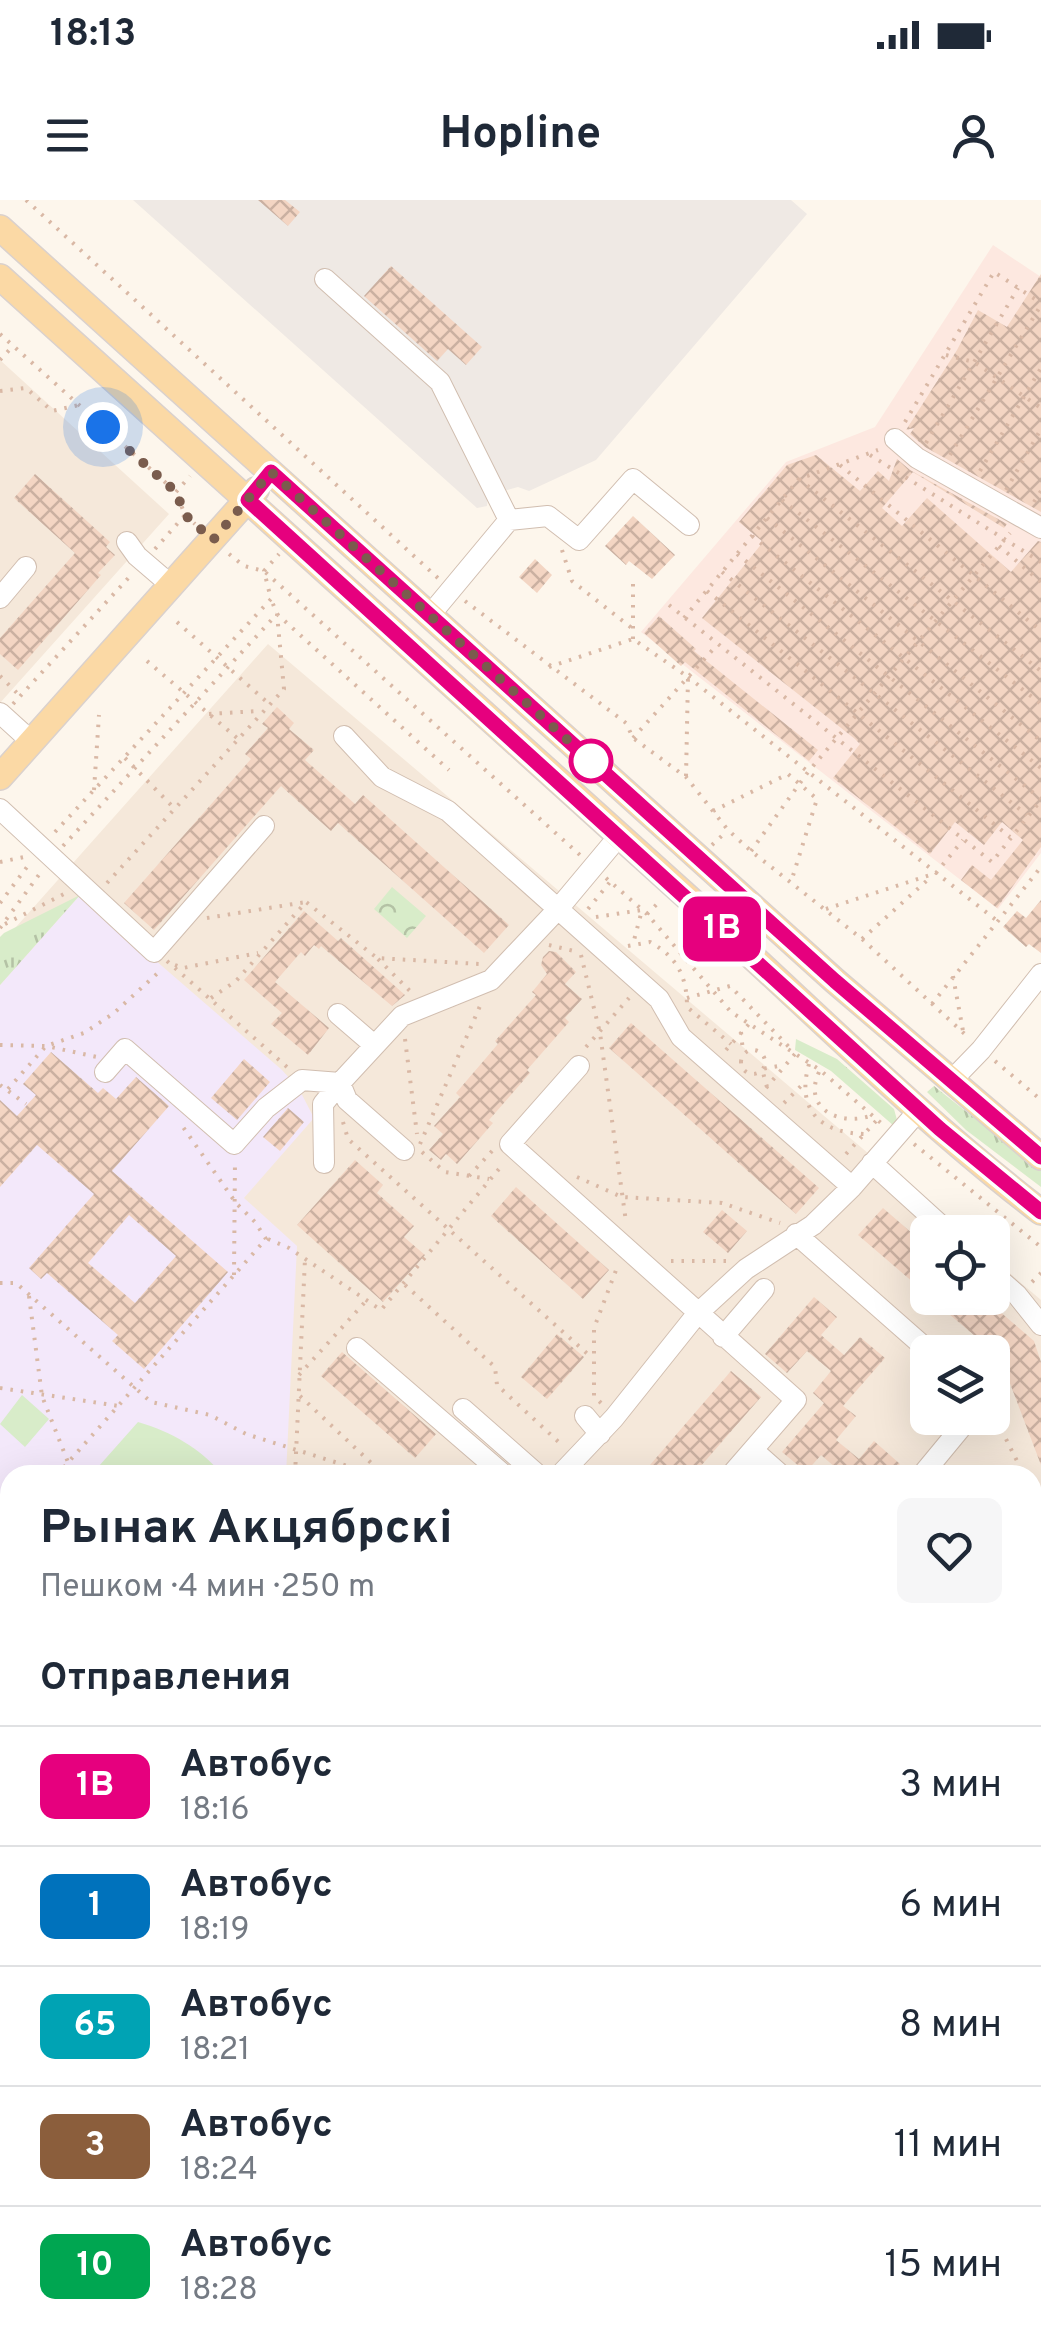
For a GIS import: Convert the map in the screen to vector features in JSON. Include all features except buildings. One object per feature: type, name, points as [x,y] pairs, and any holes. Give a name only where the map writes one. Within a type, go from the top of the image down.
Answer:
[{"type":"main road","points":[[0,228],[698,859],[950,1082],[1041,1157]]},
{"type":"main road","points":[[0,277],[982,1167],[1041,1212]]},
{"type":"main road","points":[[0,777],[271,472]]},
{"type":"street","points":[[325,279],[440,382],[509,520]]},
{"type":"street","points":[[895,439],[917,458],[1032,523]]},
{"type":"street","points":[[430,614],[509,520],[548,516],[580,540],[633,479],[689,525]]},
{"type":"street","points":[[127,542],[172,586]]},
{"type":"street","points":[[0,598],[26,568]]},
{"type":"street","points":[[2,714],[32,742]]},
{"type":"street","points":[[344,736],[382,777],[448,811],[558,908],[659,998],[680,1037],[713,1066],[760,1094],[772,1117],[852,1187]]},
{"type":"street","points":[[0,809],[42,855],[154,952],[264,826]]},
{"type":"street","points":[[324,1163],[326,1101],[374,1044],[402,1016],[498,973],[620,836]]},
{"type":"street","points":[[950,1082],[982,1050],[1041,974]]},
{"type":"street","points":[[338,1014],[374,1044]]},
{"type":"street","points":[[110,1066],[125,1049],[234,1144],[266,1108],[302,1080],[340,1083]]},
{"type":"street","points":[[578,1066],[510,1144],[631,1240],[697,1314],[796,1400],[739,1465]]},
{"type":"street","points":[[340,1083],[346,1100],[411,1150]]},
{"type":"street","points":[[570,1465],[607,1426],[697,1314],[786,1234],[812,1225],[852,1187],[919,1110]]},
{"type":"street","points":[[872,1163],[929,1215]]},
{"type":"street","points":[[786,1234],[910,1336]]},
{"type":"street","points":[[723,1337],[764,1289]]},
{"type":"street","points":[[1010,1289],[1041,1325]]},
{"type":"street","points":[[357,1348],[492,1465]]},
{"type":"street","points":[[463,1409],[527,1465]]},
{"type":"street","points":[[585,1416],[607,1426]]},
{"type":"street","points":[[930,1465],[955,1435]]},
{"type":"street","points":[[752,1450],[769,1465]]},
{"type":"path","points":[[26,200],[451,590],[626,723],[633,738],[686,778],[728,830],[751,851],[862,939],[1041,1100]]},
{"type":"path","points":[[684,618],[799,478],[870,455],[895,439],[994,272],[1041,304],[941,471]]},
{"type":"path","points":[[917,458],[1018,288]]},
{"type":"path","points":[[0,334],[176,492],[185,515],[244,566],[264,571],[642,910],[731,1012],[820,1070],[876,1121],[900,1132],[1041,1247]]},
{"type":"path","points":[[0,360],[14,346]]},
{"type":"path","points":[[946,354],[974,362],[1041,408]]},
{"type":"path","points":[[970,488],[1041,368]]},
{"type":"path","points":[[0,392],[26,388],[52,411],[79,405]]},
{"type":"path","points":[[998,504],[1041,430]]},
{"type":"path","points":[[870,455],[1041,562]]},
{"type":"path","points":[[840,465],[1041,631]]},
{"type":"path","points":[[799,478],[1041,671]]},
{"type":"path","points":[[782,500],[1041,704]]},
{"type":"path","points":[[2,714],[185,515]]},
{"type":"path","points":[[767,518],[1041,742]]},
{"type":"path","points":[[751,851],[808,772],[1004,539],[1032,523]]},
{"type":"path","points":[[564,529],[558,537],[572,581],[633,629]]},
{"type":"path","points":[[752,536],[1041,768]]},
{"type":"path","points":[[999,546],[1041,582]]},
{"type":"path","points":[[669,606],[992,862],[1041,800],[737,554]]},
{"type":"path","points":[[104,887],[284,689],[277,614],[264,571]]},
{"type":"path","points":[[722,572],[1028,816]]},
{"type":"path","points":[[633,584],[633,639]]},
{"type":"path","points":[[707,590],[1011,838]]},
{"type":"path","points":[[0,903],[94,790],[271,599]]},
{"type":"path","points":[[0,862],[42,855],[136,768],[277,614]]},
{"type":"path","points":[[277,614],[450,770]]},
{"type":"path","points":[[176,622],[268,704]]},
{"type":"path","points":[[549,667],[633,639]]},
{"type":"path","points":[[633,639],[688,677],[996,920]]},
{"type":"path","points":[[633,738],[717,644]]},
{"type":"path","points":[[148,661],[237,738]]},
{"type":"path","points":[[0,676],[20,695]]},
{"type":"path","points":[[686,778],[688,677]]},
{"type":"path","points":[[209,714],[261,711]]},
{"type":"path","points":[[94,790],[99,715]]},
{"type":"path","points":[[125,758],[174,808]]},
{"type":"path","points":[[713,811],[788,774],[817,799],[791,882]]},
{"type":"path","points":[[718,838],[728,830]]},
{"type":"path","points":[[862,939],[936,873],[963,840]]},
{"type":"path","points":[[0,927],[44,869],[42,855]]},
{"type":"path","points":[[932,1004],[1041,867]]},
{"type":"path","points":[[826,909],[936,873]]},
{"type":"path","points":[[0,927],[80,886]]},
{"type":"path","points":[[211,998],[236,981],[306,902]]},
{"type":"path","points":[[177,923],[306,902],[377,958],[416,997],[402,1016],[411,1150]]},
{"type":"path","points":[[592,917],[642,910]]},
{"type":"path","points":[[633,945],[642,910]]},
{"type":"path","points":[[545,944],[580,952],[592,962]]},
{"type":"path","points":[[580,952],[600,1032],[631,1240],[594,1328],[594,1396],[607,1426]]},
{"type":"path","points":[[168,962],[183,968],[260,953]]},
{"type":"path","points":[[673,958],[684,954]]},
{"type":"path","points":[[377,958],[498,973],[411,1150]]},
{"type":"path","points":[[168,962],[286,1066]]},
{"type":"path","points":[[8,1089],[46,1046],[84,1033],[114,1013],[168,962]]},
{"type":"path","points":[[953,976],[964,1034]]},
{"type":"path","points":[[687,998],[730,986],[796,1055]]},
{"type":"path","points":[[578,1066],[572,1060],[631,996]]},
{"type":"path","points":[[713,1066],[748,1024]]},
{"type":"path","points":[[741,1032],[741,1064],[746,1072],[753,1074],[787,1064]]},
{"type":"path","points":[[0,1046],[46,1046],[110,1066]]},
{"type":"path","points":[[744,1054],[760,1052],[765,1062],[760,1094]]},
{"type":"path","points":[[760,1094],[796,1055]]},
{"type":"path","points":[[772,1117],[802,1085],[809,1064]]},
{"type":"path","points":[[820,1070],[814,1083],[815,1096],[828,1111],[844,1120],[870,1116]]},
{"type":"path","points":[[0,1085],[26,1104]]},
{"type":"path","points":[[802,1085],[820,1120],[850,1134],[865,1134]]},
{"type":"path","points":[[326,1101],[340,1114],[348,1139],[592,1358]]},
{"type":"path","points":[[832,1170],[876,1121]]},
{"type":"path","points":[[183,1126],[236,1204],[266,1238],[289,1248],[380,1310],[517,1150]]},
{"type":"path","points":[[234,1144],[234,1275]]},
{"type":"path","points":[[411,1150],[445,1172],[489,1179]]},
{"type":"path","points":[[570,1174],[622,1197],[722,1203],[789,1226],[786,1234]]},
{"type":"path","points":[[626,1222],[631,1240]]},
{"type":"path","points":[[29,1294],[42,1396],[68,1463],[266,1238]]},
{"type":"path","points":[[661,1252],[672,1262],[739,1261]]},
{"type":"path","points":[[295,1465],[304,1258]]},
{"type":"path","points":[[0,1283],[16,1283],[156,1405],[210,1414],[246,1434],[344,1465]]},
{"type":"path","points":[[404,1284],[495,1367],[497,1385],[577,1458]]},
{"type":"path","points":[[299,1376],[366,1300]]},
{"type":"path","points":[[0,1388],[119,1406]]},
{"type":"path","points":[[298,1395],[373,1465]]},
{"type":"path","points":[[1004,1435],[1018,1465]]},
{"type":"shaded area","points":[[133,200],[791,200],[807,214],[596,460],[529,491],[518,487],[488,495],[487,506],[477,508]]},
{"type":"shaded area","points":[[993,245],[1041,277],[1041,853],[998,909],[641,632],[786,462],[875,427]]},
{"type":"shaded area","points":[[0,360],[169,514],[0,703]]},
{"type":"shaded area","points":[[268,644],[941,1215],[910,1215],[910,1315],[1010,1315],[1010,1274],[1041,1300],[1041,1465],[0,1465],[0,945]]},
{"type":"shaded area","points":[[80,895],[299,1089],[314,1118],[244,1198],[297,1246],[286,1465],[0,1465],[0,985]]},
{"type":"green space","points":[[392,887],[426,916],[407,938],[374,909]]},
{"type":"green space","points":[[80,895],[0,985],[0,937]]},
{"type":"green space","points":[[796,1039],[837,1059],[894,1109],[894,1126],[831,1071],[795,1050]]},
{"type":"green space","points":[[934,1086],[1041,1171],[1041,1187],[966,1130],[927,1092]]},
{"type":"green space","points":[[22,1395],[49,1419],[25,1447],[0,1424]]},
{"type":"green space","points":[[138,1422],[185,1442],[213,1465],[100,1465]]},
{"type":"bus line","name":"1В","points":[[1041,1157],[835,981],[271,472],[248,500],[982,1167],[1041,1212]]},
{"type":"route","points":[[103,427],[176,492],[185,515],[213,540],[271,472],[591,761]]}]
